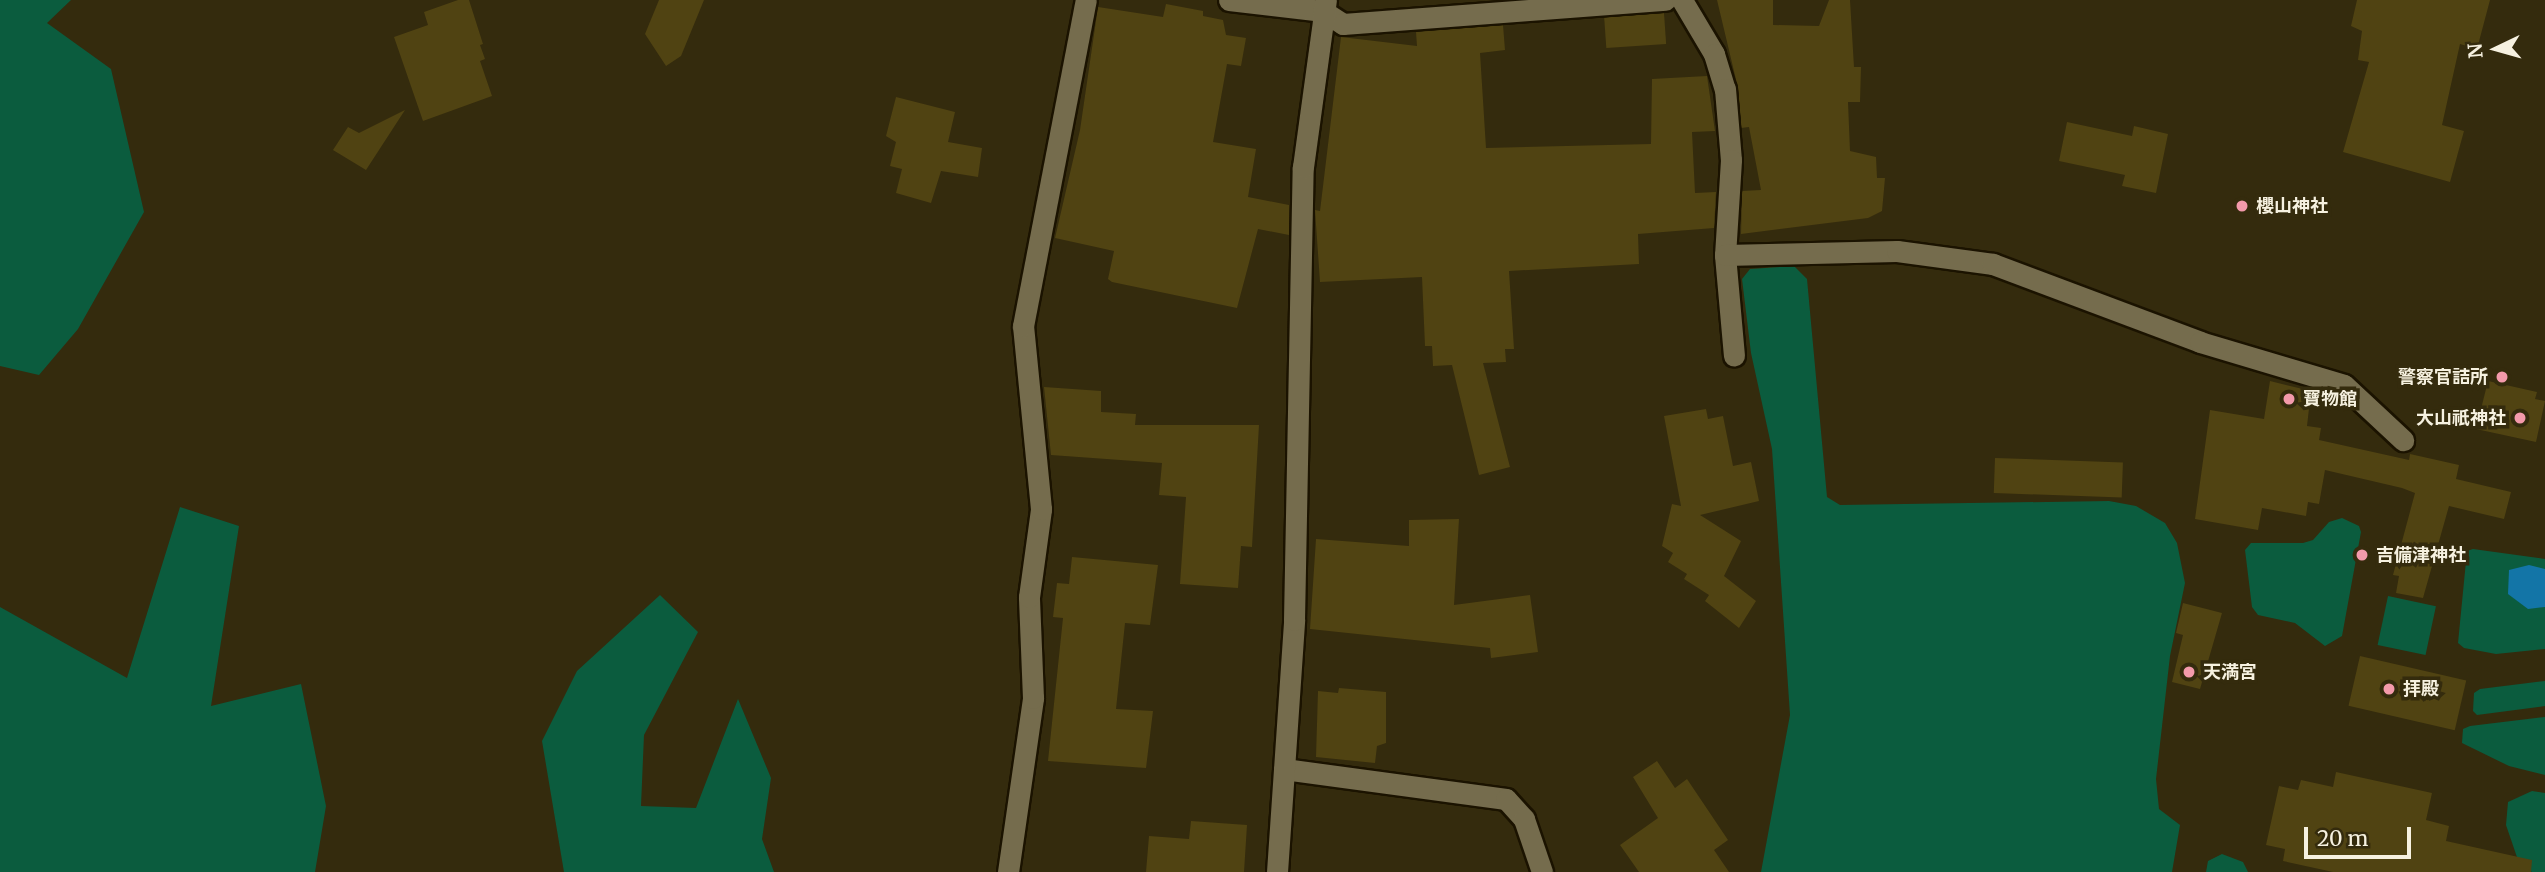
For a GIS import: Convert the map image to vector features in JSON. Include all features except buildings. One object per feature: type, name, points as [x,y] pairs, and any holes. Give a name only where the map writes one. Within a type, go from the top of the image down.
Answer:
[{"type":"street","points":[[1229,0],[1324,6],[1343,24],[1665,0]]},
{"type":"street","points":[[1682,0],[1714,54],[1725,89],[1731,160],[1725,255],[1734,356]]},
{"type":"street","points":[[1008,872],[1033,698],[1029,597],[1041,509],[1023,326],[1081,1]]},
{"type":"street","points":[[1277,872],[1294,620],[1303,167],[1324,6]]},
{"type":"street","points":[[1725,255],[1897,251],[1993,264],[2200,342],[2344,385],[2403,440]]},
{"type":"street","points":[[1284,769],[1506,799],[1524,819],[1542,872]]},
{"type":"green space","points":[[0,0],[71,0],[47,23],[111,69],[144,212],[78,329],[39,375],[0,366]]},
{"type":"green space","points":[[1794,266],[1807,279],[1827,497],[1840,505],[2109,501],[2136,506],[2165,523],[2177,543],[2185,583],[2170,656],[2156,779],[2159,809],[2180,825],[2172,872],[1761,872],[1790,715],[1772,449],[1751,353],[1742,279],[1750,269]]},
{"type":"green space","points":[[180,507],[239,526],[211,706],[301,684],[326,806],[315,872],[0,872],[0,607],[127,678]]},
{"type":"green space","points":[[2342,518],[2359,526],[2361,532],[2342,636],[2325,646],[2295,623],[2258,615],[2252,607],[2245,550],[2251,543],[2303,543],[2313,540],[2329,522]]},
{"type":"green space","points":[[2473,549],[2545,559],[2545,649],[2496,654],[2464,648],[2458,643],[2467,551]]},
{"type":"green space","points":[[660,595],[698,632],[644,735],[641,806],[696,808],[738,699],[771,778],[762,839],[774,872],[564,872],[542,741],[577,671]]},
{"type":"green space","points":[[2388,596],[2436,606],[2426,655],[2378,645]]},
{"type":"green space","points":[[2545,681],[2545,706],[2477,715],[2473,711],[2474,693],[2480,689]]},
{"type":"green space","points":[[2545,717],[2545,775],[2509,766],[2462,743],[2463,729],[2470,726]]},
{"type":"green space","points":[[2532,791],[2545,793],[2545,872],[2532,872],[2519,863],[2506,825],[2508,802]]},
{"type":"green space","points":[[2222,854],[2243,862],[2248,872],[2206,872],[2208,861]]},
{"type":"water","points":[[2529,565],[2545,569],[2545,607],[2528,609],[2508,594],[2509,570]]},
{"type":"place","name":"櫻山神社","points":[[2242,206]]},
{"type":"place","name":"警察官詰所","points":[[2502,377]]},
{"type":"place","name":"寶物館","points":[[2289,399]]},
{"type":"place","name":"大山祇神社","points":[[2520,418]]},
{"type":"place","name":"吉備津神社","points":[[2362,555]]},
{"type":"place","name":"天満宮","points":[[2189,672]]},
{"type":"place","name":"拝殿","points":[[2389,689]]}]
